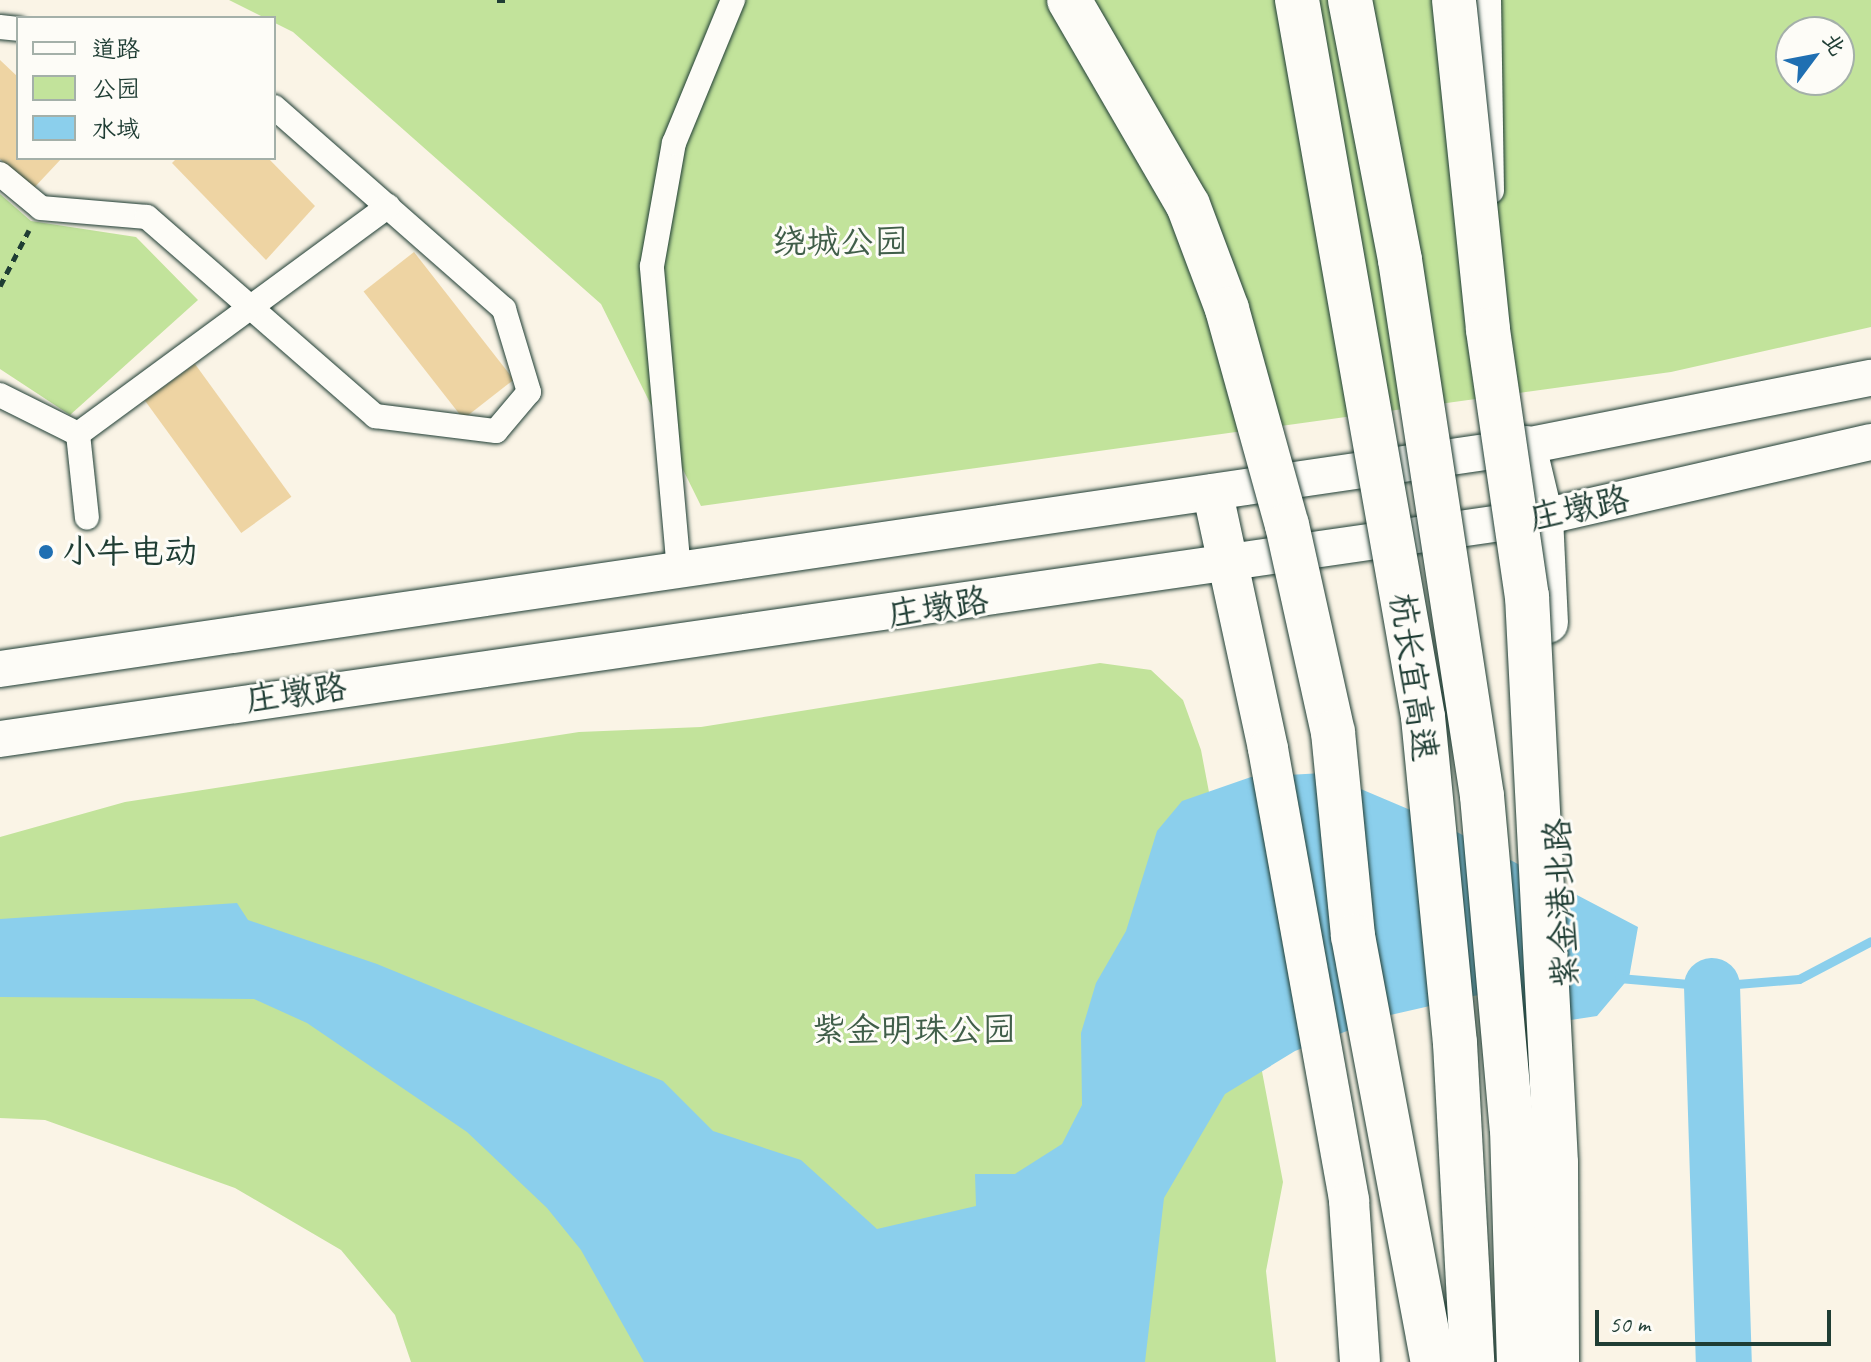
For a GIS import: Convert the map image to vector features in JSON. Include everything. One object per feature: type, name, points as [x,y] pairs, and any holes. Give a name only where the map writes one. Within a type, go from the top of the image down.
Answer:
[{"type":"highway","points":[[1069,0],[1188,205],[1227,309],[1287,525],[1333,732],[1353,936],[1433,1362]]},
{"type":"highway","name":"杭长宜高速","points":[[1297,0],[1423,717],[1455,1043],[1472,1362]]},
{"type":"highway","name":"杭长宜高速","points":[[1350,0],[1400,260],[1482,796],[1512,1129],[1519,1362]]},
{"type":"highway","points":[[1454,0],[1488,330],[1527,596],[1556,1163],[1557,1362]]},
{"type":"main road","name":"庄墩路","points":[[0,669],[1526,446],[1871,378]]},
{"type":"main road","name":"庄墩路","points":[[0,739],[1543,517],[1871,442]]},
{"type":"main road","name":"紫金港北路","points":[[1526,446],[1543,517],[1570,1061],[1576,1362]]},
{"type":"main road","points":[[1213,494],[1268,749],[1349,1201],[1360,1362]]},
{"type":"street","points":[[679,571],[652,266],[674,143],[733,0]]},
{"type":"street","points":[[1489,0],[1493,253],[1526,446]]},
{"type":"street","points":[[0,174],[41,208],[147,217],[252,313],[375,416],[496,431],[529,392],[504,309],[276,109]]},
{"type":"street","points":[[78,434],[252,313],[388,206]]},
{"type":"street","points":[[0,395],[78,434]]},
{"type":"street","points":[[78,434],[87,518]]},
{"type":"path","points":[[497,0],[511,0]]},
{"type":"path","points":[[0,286],[41,208]]},
{"type":"green space","name":"绕城公园","points":[[229,0],[1871,0],[1871,327],[1671,372],[701,506],[601,304],[293,32],[276,24],[276,16],[261,16]]},
{"type":"green space","points":[[0,194],[31,221],[136,237],[198,300],[70,415],[0,369]]},
{"type":"green space","name":"紫金明珠公园","points":[[1100,663],[1151,670],[1183,700],[1201,750],[1283,1182],[1266,1271],[1276,1362],[411,1362],[395,1315],[341,1250],[235,1188],[45,1120],[0,1118],[0,837],[125,802],[579,732],[701,727]]},
{"type":"water","points":[[1323,773],[1434,820],[1638,927],[1629,978],[1597,1016],[1538,1025],[1478,995],[1386,1016],[1295,1051],[1225,1094],[1164,1198],[1145,1362],[644,1362],[581,1250],[547,1208],[467,1132],[307,1023],[254,999],[0,997],[0,919],[237,903],[248,920],[377,964],[663,1081],[713,1131],[801,1160],[877,1229],[976,1206],[975,1174],[1015,1174],[1062,1144],[1082,1105],[1081,1033],[1096,983],[1126,931],[1157,831],[1182,801],[1251,777]]},
{"type":"building","points":[[0,60],[16,75],[16,160],[60,160],[32,190],[0,159]]},
{"type":"building","points":[[175,160],[270,160],[315,206],[266,260],[172,163]]},
{"type":"building","points":[[414,252],[514,380],[463,419],[364,291]]},
{"type":"building","points":[[195,364],[291,497],[241,533],[145,400]]},
{"type":"waterway","points":[[1619,978],[1712,986],[1799,979],[1871,941]]},
{"type":"waterway","points":[[1712,986],[1724,1362]]},
{"type":"place","name":"小牛电动","points":[[46,552]]}]
